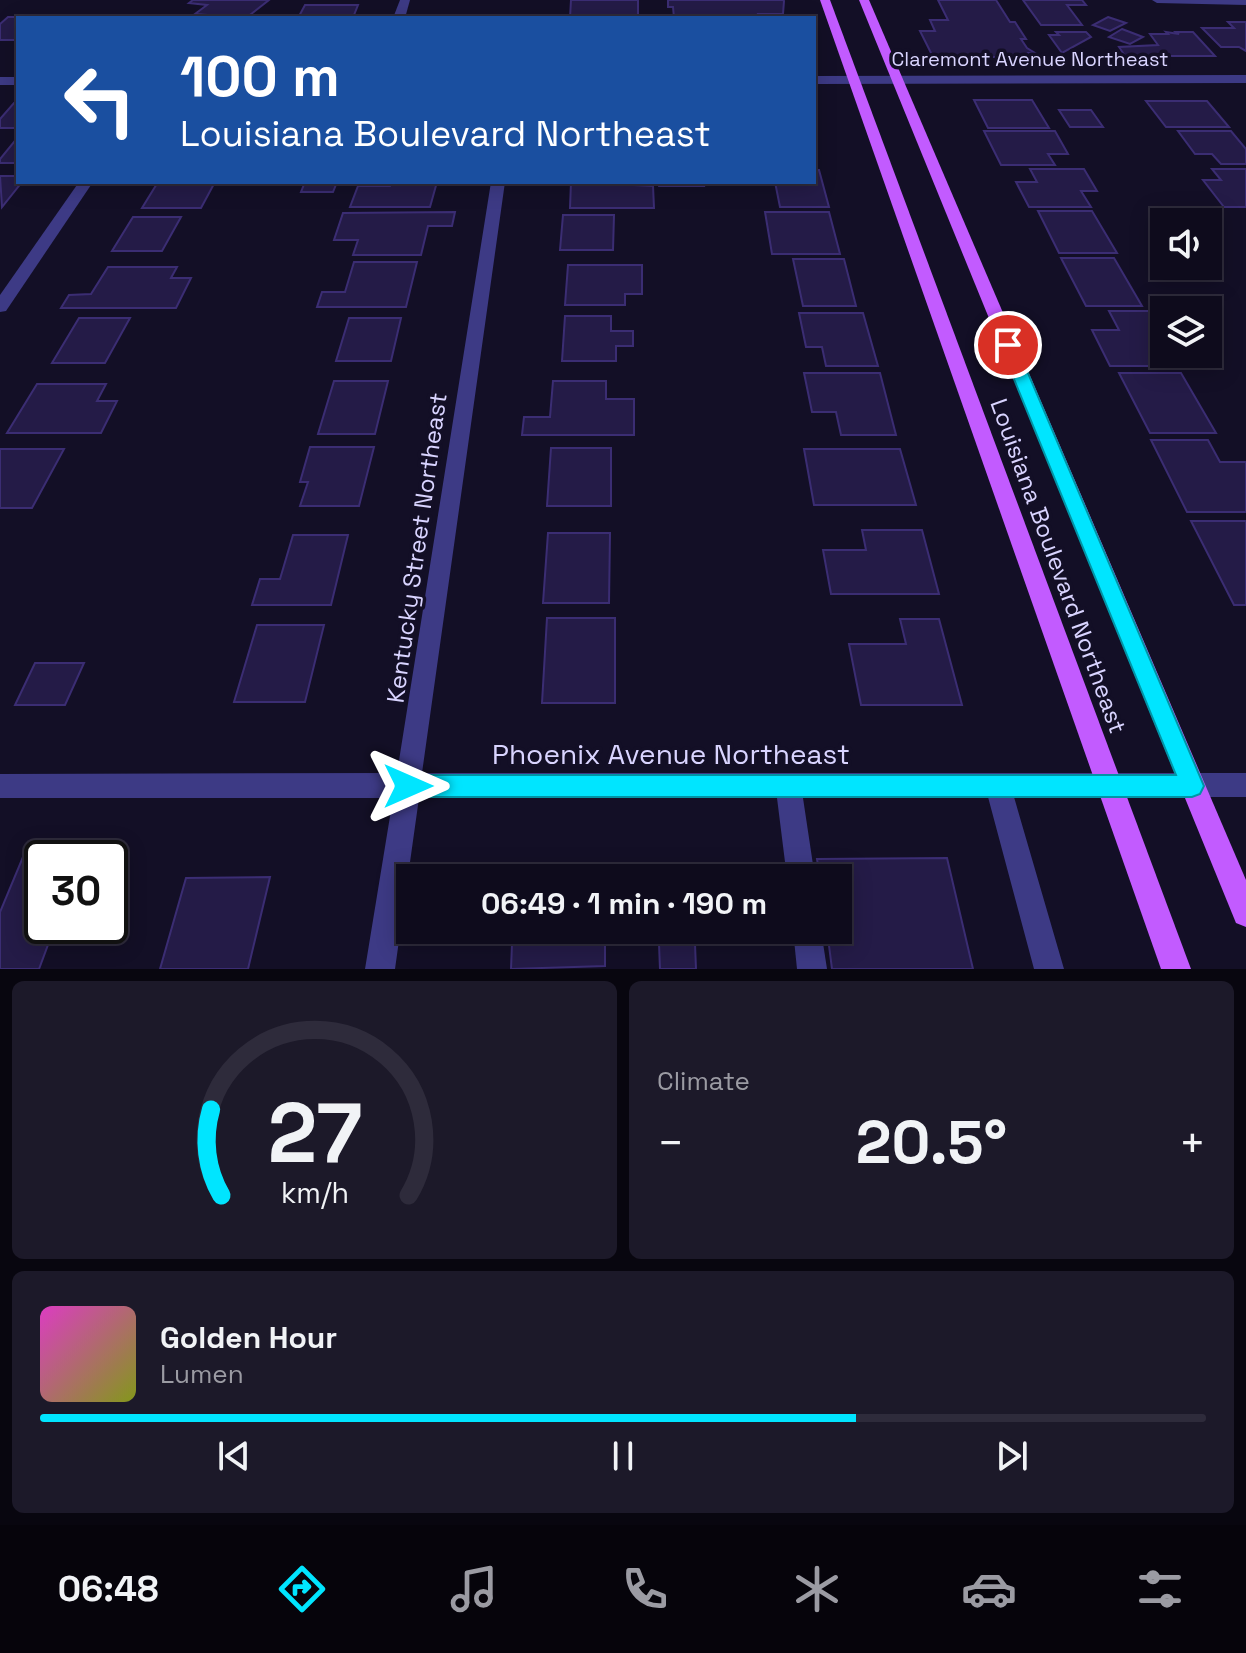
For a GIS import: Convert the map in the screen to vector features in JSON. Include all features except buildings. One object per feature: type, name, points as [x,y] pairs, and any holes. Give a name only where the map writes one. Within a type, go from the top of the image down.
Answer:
[{"type":"main road","name":"Louisiana Boulevard Northeast","points":[[825,0],[1176,969]]},
{"type":"main road","name":"Louisiana Boulevard Northeast","points":[[864,0],[1246,913]]},
{"type":"street","points":[[1158,1],[1246,2]]},
{"type":"street","name":"Claremont Avenue Northeast","points":[[816,80],[1246,79]]},
{"type":"street","points":[[0,307],[85,184]]},
{"type":"street","name":"Kentucky Street Northeast","points":[[380,969],[498,184]]},
{"type":"street","name":"Phoenix Avenue Northeast","points":[[0,786],[1246,785]]},
{"type":"street","points":[[998,786],[1049,969]]},
{"type":"street","points":[[789,787],[799,864]]},
{"type":"street","points":[[809,944],[812,969]]},
{"type":"route","points":[[408,786],[1192,786],[1008,345]]}]
